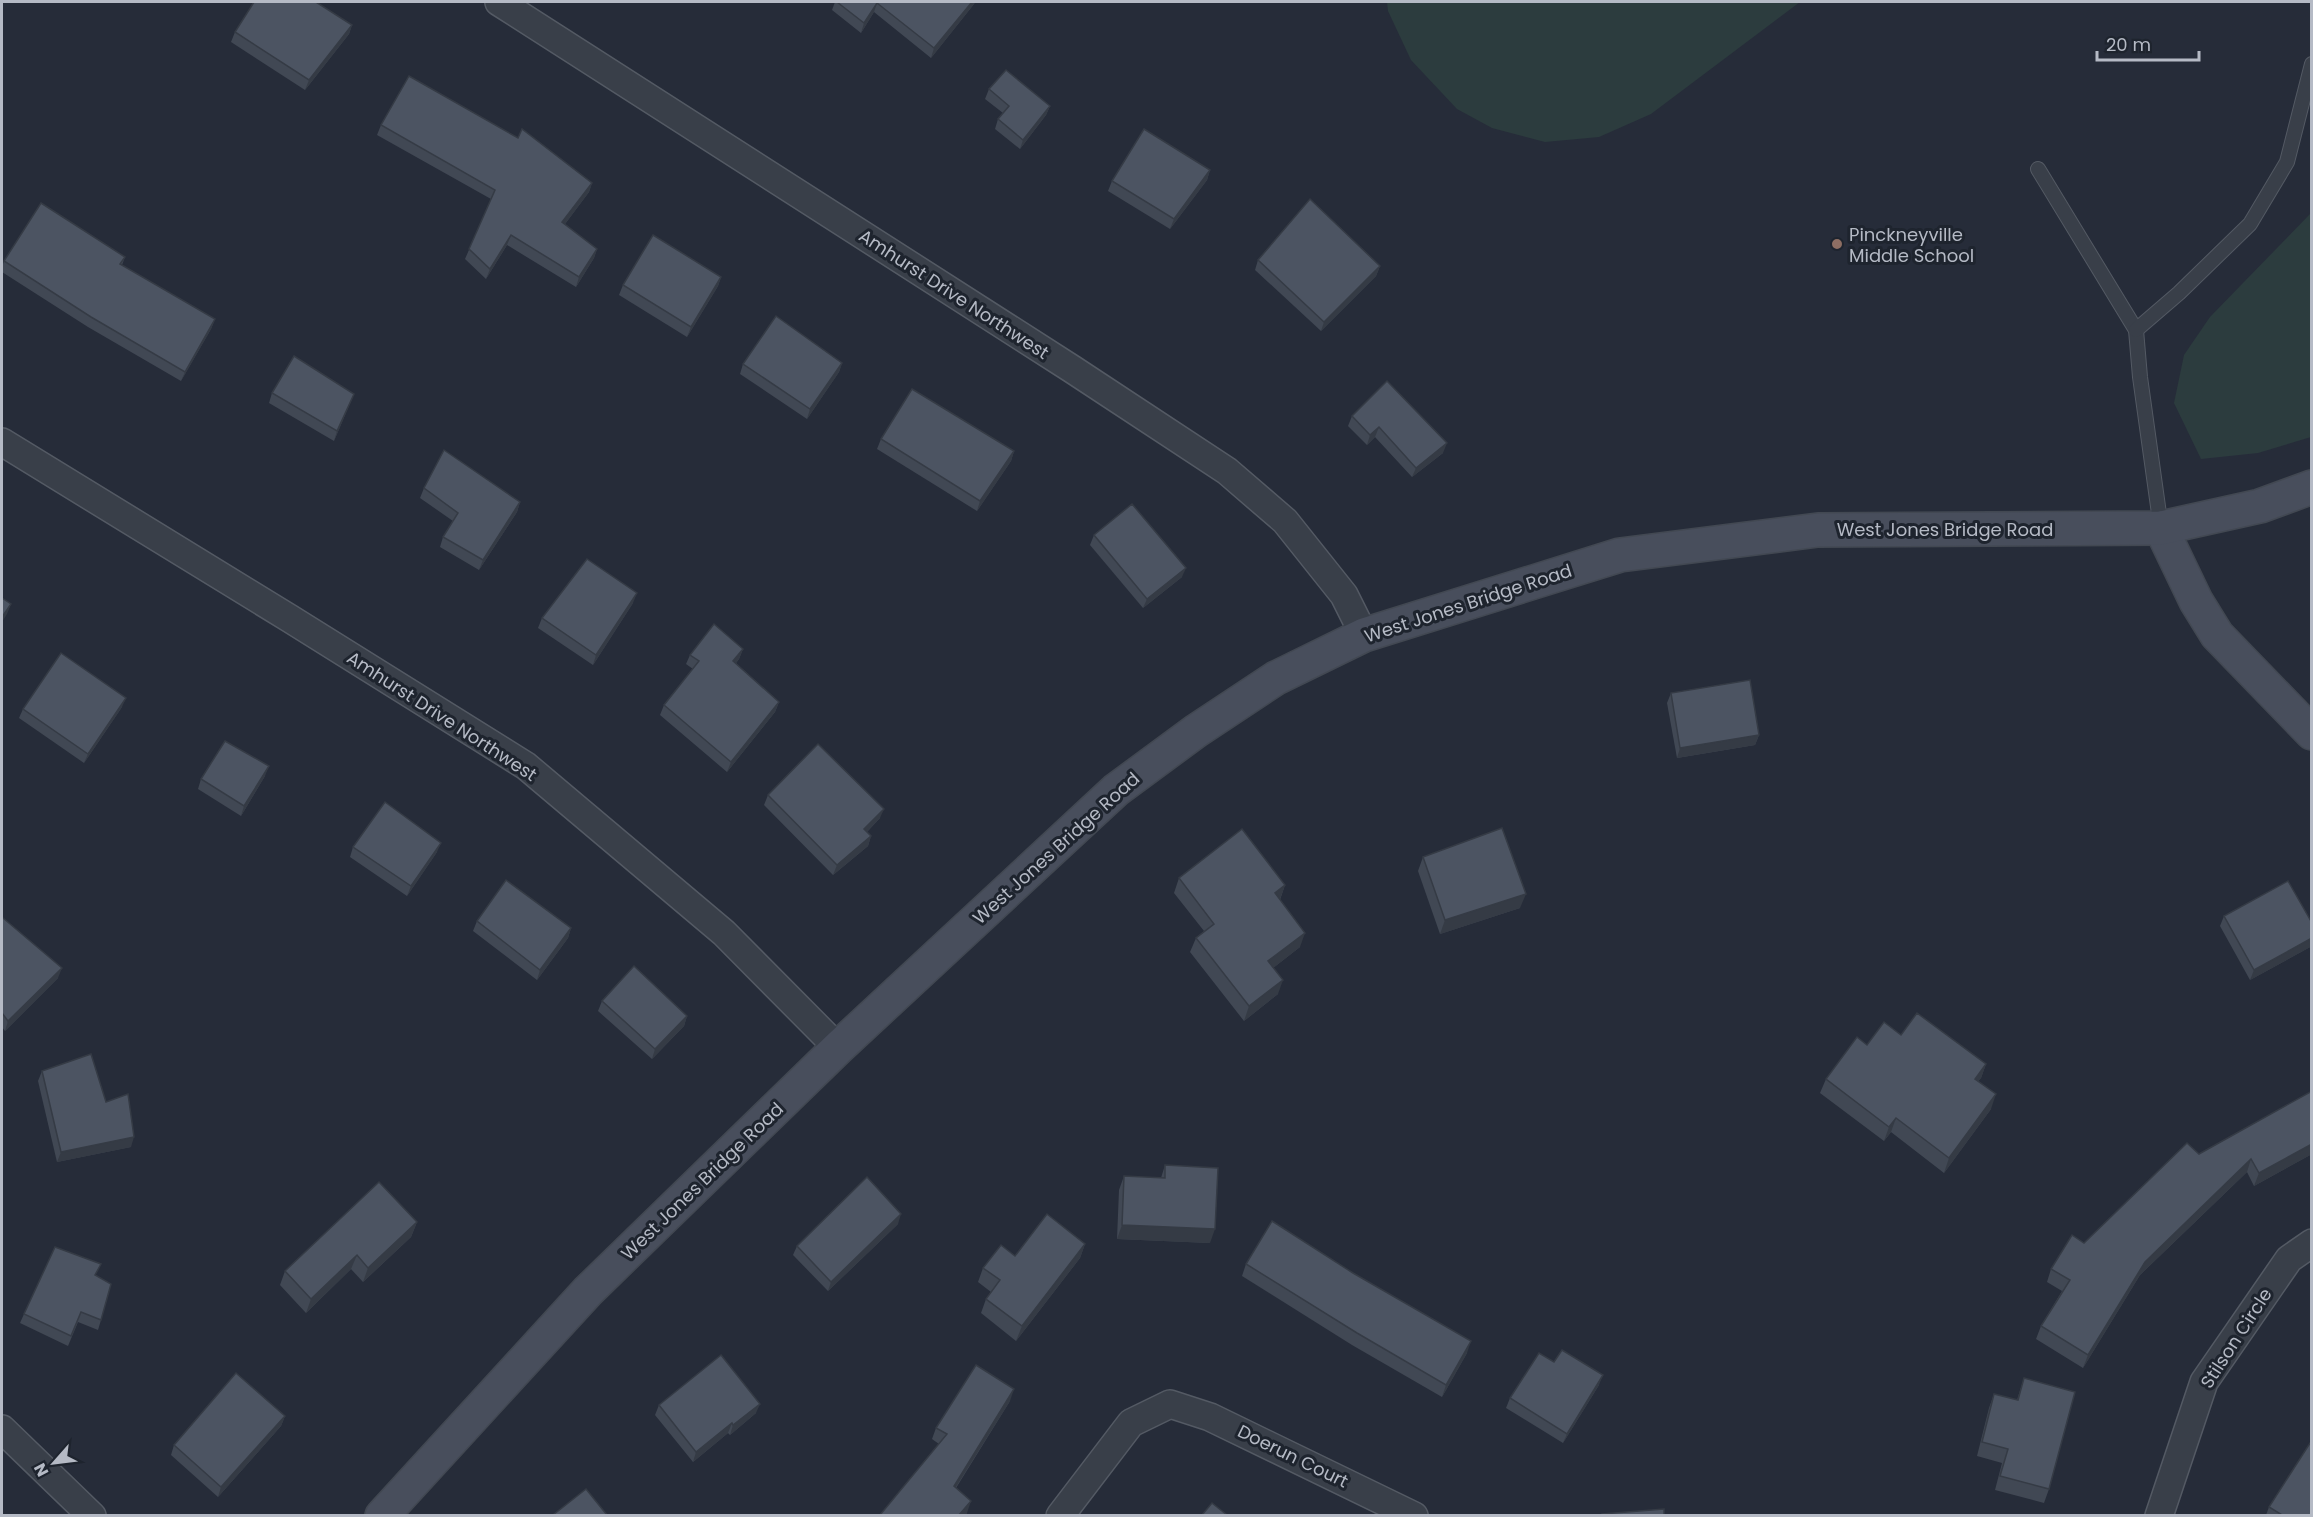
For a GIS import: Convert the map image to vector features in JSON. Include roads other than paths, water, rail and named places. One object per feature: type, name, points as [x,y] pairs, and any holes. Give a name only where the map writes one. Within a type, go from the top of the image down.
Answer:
[{"type":"street","name":"Amhurst Drive Northwest","points":[[499,2],[1072,369],[1227,471],[1285,520],[1344,595],[1364,635]]},
{"type":"street","name":"Amhurst Drive Northwest","points":[[2,442],[526,766],[724,933],[838,1047]]},
{"type":"street","name":"West Jones Bridge Road","points":[[382,1515],[588,1291],[838,1047],[1116,790],[1196,731],[1276,678],[1364,635],[1620,555],[1818,530],[2160,528],[2260,506],[2312,487]]},
{"type":"street","points":[[2160,528],[2196,601],[2217,635],[2312,734]]},
{"type":"street","name":"Stilson Circle","points":[[2159,1515],[2204,1382],[2289,1259],[2312,1243]]},
{"type":"street","name":"Doerun Court","points":[[1060,1515],[1131,1423],[1170,1404],[1210,1417],[1413,1515]]},
{"type":"street","points":[[2,1429],[92,1515]]},
{"type":"lane","points":[[2136,330],[2179,294],[2250,224],[2287,162],[2312,64]]},
{"type":"lane","points":[[2038,169],[2136,330],[2160,528]]},
{"type":"place","name":"Pinckneyville Middle School","points":[[1837,244]]}]
